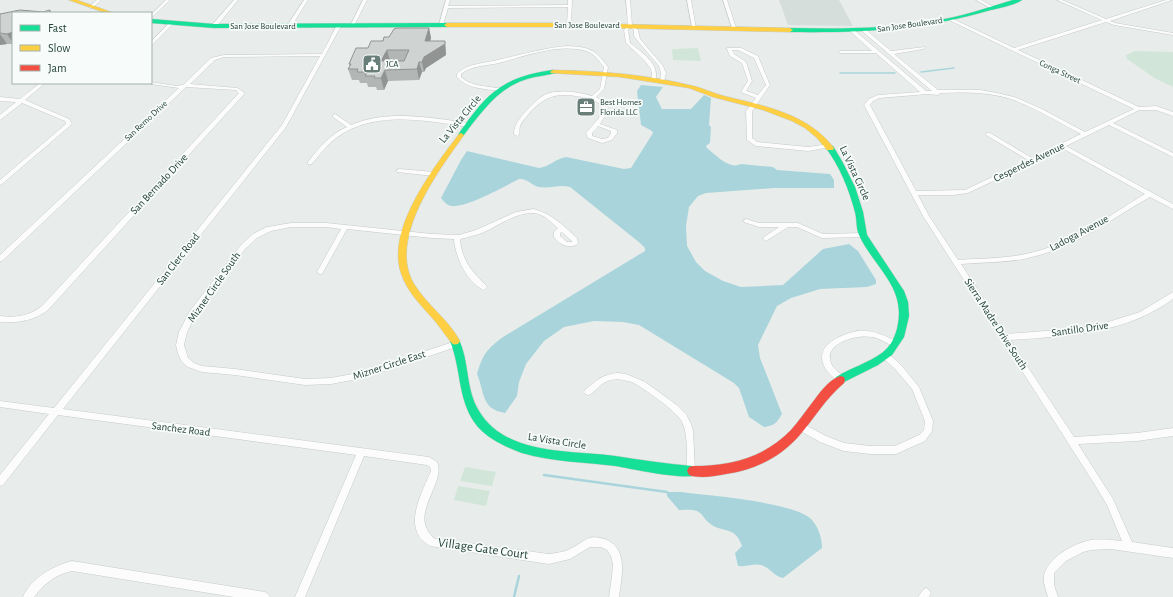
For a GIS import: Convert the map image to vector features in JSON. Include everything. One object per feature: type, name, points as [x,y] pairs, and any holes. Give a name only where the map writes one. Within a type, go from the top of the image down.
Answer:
[{"type":"street","points":[[72,0],[108,12]]},
{"type":"street","points":[[91,6],[99,0]]},
{"type":"street","points":[[152,16],[168,0]]},
{"type":"street","points":[[214,26],[236,0]]},
{"type":"street","points":[[289,26],[306,0]]},
{"type":"street","points":[[352,26],[365,0]]},
{"type":"street","points":[[441,25],[448,0]]},
{"type":"street","points":[[508,7],[509,0]]},
{"type":"street","points":[[569,25],[570,0]]},
{"type":"street","points":[[628,0],[630,25],[626,30],[628,42],[650,64],[654,72],[653,80]]},
{"type":"street","points":[[689,0],[694,27]]},
{"type":"street","points":[[725,0],[734,28]]},
{"type":"street","points":[[978,0],[993,8]]},
{"type":"street","name":"San Jose Boulevard","points":[[152,21],[171,24],[214,26],[630,25],[852,31],[911,26],[949,19],[1019,0]]},
{"type":"street","points":[[1059,0],[1120,25],[1173,34]]},
{"type":"street","points":[[1013,50],[1170,0]]},
{"type":"street","points":[[446,7],[570,6]]},
{"type":"street","name":"Conga Street","points":[[949,19],[1138,109],[1156,108],[1173,114]]},
{"type":"street","points":[[152,44],[171,24]]},
{"type":"street","points":[[630,25],[636,30],[636,37],[648,50],[664,72],[662,82]]},
{"type":"street","name":"San Clerc Road","points":[[0,482],[284,126],[339,26]]},
{"type":"street","points":[[862,30],[938,93]]},
{"type":"street","points":[[852,31],[925,94],[978,91],[1006,96],[1023,102],[1086,135]]},
{"type":"street","points":[[501,90],[466,84],[461,81],[459,74],[467,68],[529,53],[563,48],[587,50],[594,54],[606,67],[601,90],[594,97]]},
{"type":"street","points":[[890,53],[923,48]]},
{"type":"street","points":[[759,97],[743,92],[750,81],[744,62],[732,55],[729,49],[739,49],[756,56],[768,84],[759,97],[753,105],[749,111],[750,141],[756,144],[808,149],[829,146]]},
{"type":"street","points":[[638,53],[648,50]]},
{"type":"street","points":[[840,52],[877,52]]},
{"type":"street","name":"San Remo Drive","points":[[0,260],[210,61],[218,57],[322,55]]},
{"type":"street","points":[[744,62],[758,59]]},
{"type":"street","points":[[650,64],[657,62]]},
{"type":"street","name":"La Vista Circle","points":[[562,72],[653,80],[708,92],[781,114],[797,121],[818,134],[829,146],[844,173],[859,211],[863,235],[897,284],[904,301],[904,319],[900,338],[885,355],[874,363],[842,379],[828,390],[785,443],[765,458],[742,467],[724,471],[691,471],[544,453],[520,448],[497,436],[477,418],[468,400],[464,387],[463,366],[456,344],[449,331],[416,295],[410,284],[402,260],[405,234],[434,174],[448,151],[469,125],[501,90],[519,80],[540,74],[562,72]]},
{"type":"street","name":"San Bernado Drive","points":[[0,319],[21,320],[34,315],[44,308],[242,93],[237,89],[190,85],[176,87],[152,83]]},
{"type":"street","points":[[0,118],[42,84]]},
{"type":"street","points":[[517,134],[518,125],[544,97],[562,94],[594,97],[604,106],[604,112],[596,124]]},
{"type":"street","name":"Sierra Madre Drive South","points":[[925,94],[878,97],[871,100],[867,105],[926,216],[1110,502],[1130,548]]},
{"type":"street","points":[[0,99],[22,101],[67,120],[69,124],[0,183]]},
{"type":"street","name":"Cesperdes Avenue","points":[[914,193],[966,192],[1138,109]]},
{"type":"street","points":[[335,116],[350,127]]},
{"type":"street","points":[[310,164],[324,144],[337,134],[350,127],[373,119],[396,116],[417,117],[469,125]]},
{"type":"street","points":[[1109,123],[1173,155]]},
{"type":"street","points":[[988,134],[1032,160]]},
{"type":"street","points":[[1062,146],[1173,207]]},
{"type":"street","points":[[399,171],[434,174]]},
{"type":"street","name":"Ladoga Avenue","points":[[956,262],[1013,258],[1044,252],[1066,243],[1150,194]]},
{"type":"street","name":"Mizner Circle South","points":[[202,369],[191,365],[185,360],[181,349],[183,332],[193,313],[247,242],[269,229],[290,225],[459,237],[478,232],[518,214],[529,211],[542,213],[562,228]]},
{"type":"street","points":[[746,221],[759,225],[798,225],[822,236],[863,235]]},
{"type":"street","points":[[766,239],[787,225]]},
{"type":"street","points":[[320,272],[345,228]]},
{"type":"street","points":[[459,237],[457,240],[457,245],[462,263],[484,287]]},
{"type":"street","name":"Santillo Drive","points":[[1004,337],[1075,332],[1111,325],[1139,316],[1155,308],[1173,296]]},
{"type":"street","points":[[842,379],[831,370],[827,363],[826,356],[828,351],[837,342],[847,336],[872,334],[895,344]]},
{"type":"street","name":"Mizner Circle East","points":[[202,369],[305,382],[331,381],[358,377],[382,370],[404,360],[456,344]]},
{"type":"street","points":[[800,426],[823,439],[844,447],[870,450],[896,450],[922,438],[928,431],[929,420],[915,387],[898,367],[885,355]]},
{"type":"street","points":[[588,392],[608,377],[618,376],[629,378],[644,384],[679,412],[685,419],[689,431],[691,471]]},
{"type":"street","name":"Sanchez Road","points":[[0,404],[362,452]]},
{"type":"street","points":[[1072,441],[1138,437],[1173,432]]},
{"type":"street","points":[[300,597],[362,452]]},
{"type":"street","name":"Village Gate Court","points":[[362,452],[429,461],[434,464],[435,471],[420,516],[419,525],[421,532],[432,543],[549,558],[564,556],[592,542],[602,542],[615,552],[617,558],[618,564],[614,597]]},
{"type":"street","points":[[1052,597],[1049,584],[1049,574],[1053,565],[1074,550],[1090,545],[1173,553]]},
{"type":"street","points":[[28,597],[37,584],[44,578],[65,567],[72,566],[266,597]]},
{"type":"shaded area","points":[[779,0],[839,0],[853,26],[788,25]]},
{"type":"green space","points":[[697,48],[700,61],[673,60],[672,49]]},
{"type":"green space","points":[[1135,51],[1173,52],[1173,87],[1156,79],[1127,59],[1126,55]]},
{"type":"green space","points":[[465,467],[496,472],[492,486],[460,481]]},
{"type":"green space","points":[[458,486],[490,491],[486,506],[454,500]]},
{"type":"water","points":[[641,85],[663,87],[656,97],[662,109],[691,109],[704,95],[711,98],[709,125],[711,127],[710,143],[706,146],[727,163],[732,165],[741,164],[773,167],[777,170],[830,174],[834,180],[834,188],[774,188],[706,193],[698,196],[689,207],[686,226],[687,246],[696,262],[705,271],[723,281],[741,287],[783,285],[823,249],[849,244],[858,251],[876,280],[876,284],[867,287],[820,289],[791,298],[777,306],[758,345],[760,358],[782,414],[773,425],[764,427],[749,417],[739,388],[734,383],[639,325],[623,322],[594,321],[564,327],[544,341],[526,364],[519,382],[517,396],[505,413],[492,408],[485,399],[477,374],[483,357],[493,345],[503,337],[645,251],[645,248],[570,187],[539,187],[519,179],[485,196],[458,206],[450,206],[441,198],[467,151],[539,168],[566,157],[624,169],[631,168],[653,133],[641,125],[637,91]]},
{"type":"water","points":[[667,492],[681,492],[748,500],[784,507],[799,512],[810,518],[815,524],[820,536],[822,548],[783,578],[777,576],[761,565],[756,564],[738,566],[735,553],[742,546],[739,539],[727,530],[713,526],[697,511],[679,510],[667,496]]},
{"type":"building","points":[[20,10],[43,12],[12,12],[12,32],[7,34],[0,33],[0,14]]},
{"type":"building","points":[[429,28],[425,41],[445,41],[445,44],[424,57],[422,62],[419,62],[417,69],[385,70],[381,78],[374,78],[375,76],[365,76],[367,72],[357,72],[358,69],[348,69],[356,48],[368,48],[371,41],[383,41],[384,37],[389,37],[394,29]],"holes":[[[387,50],[409,50],[404,61],[381,61]]]},
{"type":"waterway","points":[[921,72],[954,68]]},
{"type":"waterway","points":[[840,73],[895,73]]},
{"type":"waterway","points":[[544,475],[667,492]]},
{"type":"waterway","points":[[514,597],[519,576]]},
{"type":"traffic: fast","points":[[790,30],[862,30],[915,26],[976,13],[1019,0]]},
{"type":"traffic: fast","points":[[152,21],[214,26],[447,25]]},
{"type":"traffic: fast","points":[[461,135],[483,106],[511,83],[521,79],[553,72]]},
{"type":"traffic: fast","points":[[830,148],[840,163],[851,187],[859,212],[863,235],[899,291],[903,302],[904,316],[902,330],[894,347],[881,359],[840,380]]},
{"type":"traffic: fast","points":[[455,341],[459,350],[465,387],[470,405],[478,419],[494,435],[504,441],[522,448],[547,454],[693,471]]},
{"type":"traffic: slow","points":[[72,0],[108,12]]},
{"type":"traffic: slow","points":[[447,25],[569,25],[790,30]]},
{"type":"traffic: slow","points":[[553,72],[620,75],[690,87],[716,96],[765,108],[794,119],[820,136],[830,148]]},
{"type":"traffic: slow","points":[[455,341],[445,326],[411,286],[404,269],[402,251],[404,237],[409,222],[424,190],[461,135]]},
{"type":"traffic: jam","points":[[693,471],[735,468],[761,459],[773,452],[795,433],[821,399],[840,380]]},
{"type":"place","name":"JCA","points":[[372,64]]},
{"type":"place","name":"Best Homes Florida LLC","points":[[586,107]]}]
